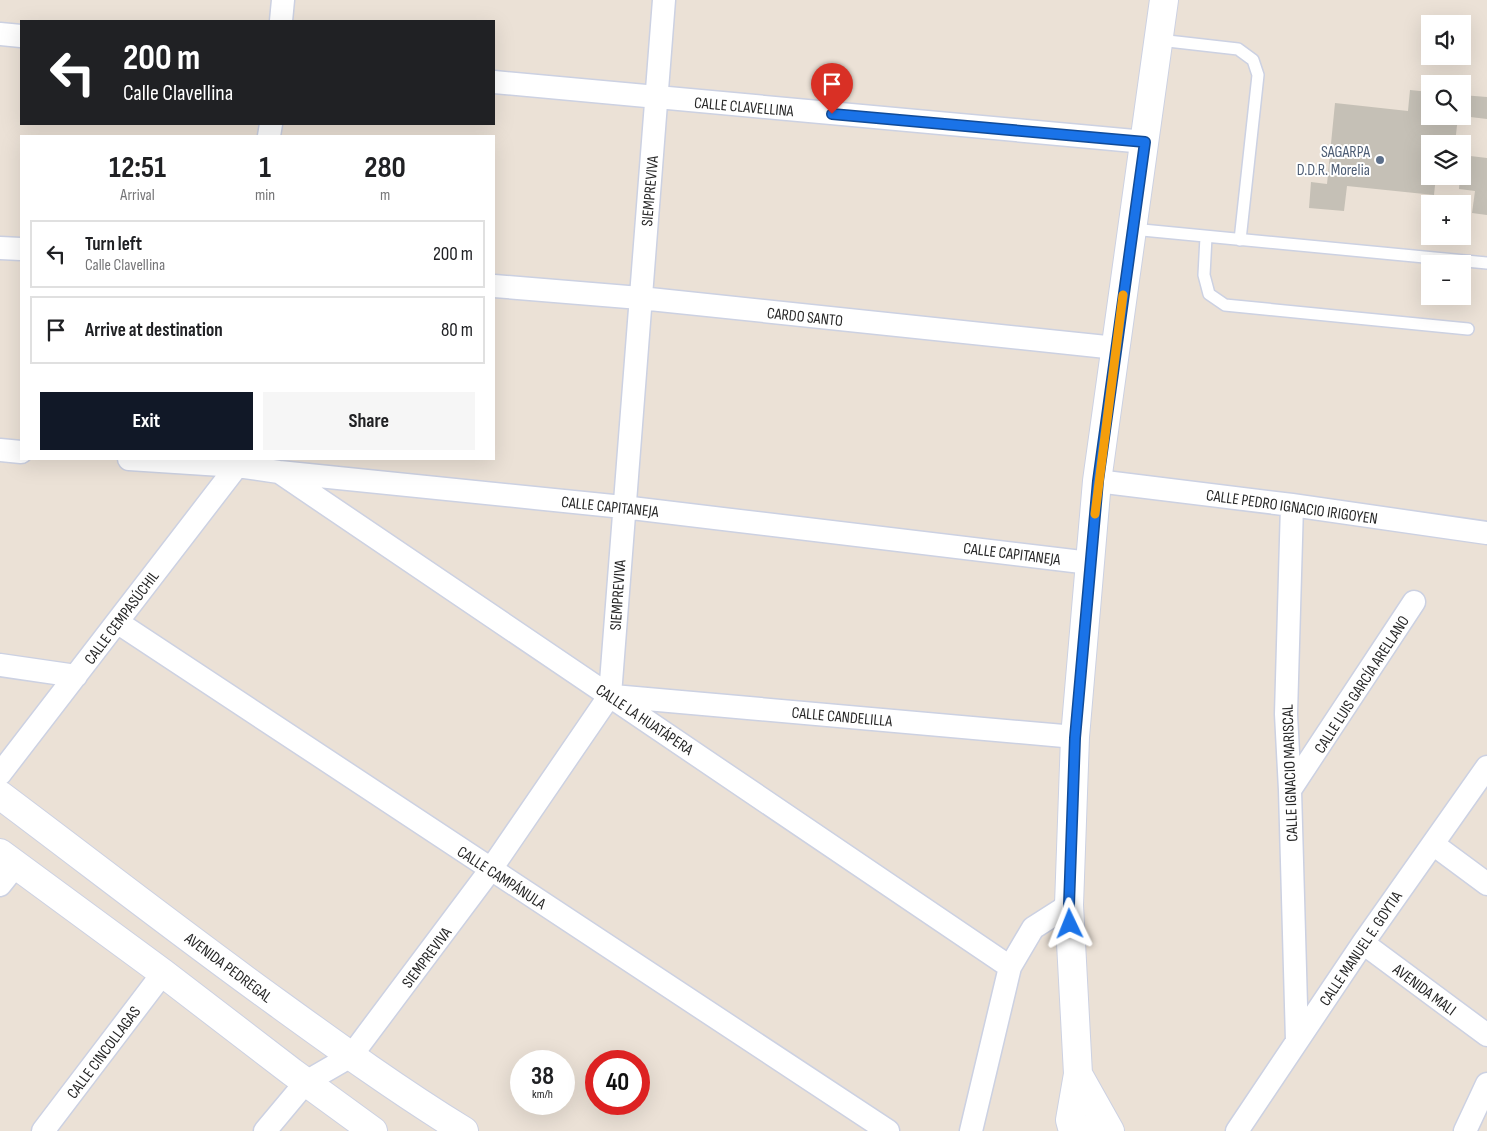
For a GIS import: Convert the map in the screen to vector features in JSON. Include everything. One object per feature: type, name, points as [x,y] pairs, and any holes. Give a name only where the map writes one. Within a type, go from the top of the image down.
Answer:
[{"type":"street","points":[[281,20],[283,0]]},
{"type":"street","name":"SIEMPREVIVA","points":[[306,1082],[351,1056],[491,869],[610,696],[623,508],[664,0]]},
{"type":"street","points":[[1078,1127],[1078,1074],[1069,905],[1075,738],[1098,481],[1164,0]]},
{"type":"street","points":[[0,34],[20,36]]},
{"type":"street","name":"CALLE CLAVELLINA","points":[[495,82],[1145,142]]},
{"type":"street","points":[[0,248],[20,249]]},
{"type":"street","name":"CARDO SANTO","points":[[495,286],[640,298],[1116,348]]},
{"type":"street","points":[[0,450],[20,452]]},
{"type":"street","name":"CALLE CAPITANEJA","points":[[165,460],[238,462],[279,472],[623,508],[1090,563]]},
{"type":"street","name":"CALLE CEMPASÚCHIL","points":[[0,774],[238,462]]},
{"type":"street","name":"CALLE LA HUATÁPERA","points":[[279,472],[1010,967]]},
{"type":"street","name":"CALLE PEDRO IGNACIO IRIGOYEN","points":[[1098,481],[1292,505],[1487,533]]},
{"type":"street","name":"CALLE IGNACIO MARISCAL","points":[[1292,505],[1286,714],[1297,1041]]},
{"type":"street","name":"CALLE LUIS GARCÍA ARELLANO","points":[[1290,790],[1414,602]]},
{"type":"street","name":"CALLE CAMPÁNULA","points":[[117,622],[888,1131]]},
{"type":"street","points":[[0,664],[76,676]]},
{"type":"street","name":"CALLE CANDELILLA","points":[[610,696],[1075,738]]},
{"type":"street","name":"CALLE MANUEL E. GOYTIA","points":[[1237,1131],[1363,943],[1487,767]]},
{"type":"street","name":"AVENIDA PEDREGAL","points":[[0,795],[227,966],[351,1056],[411,1098],[464,1131]]},
{"type":"street","points":[[1433,844],[1487,884]]},
{"type":"street","points":[[5,868],[163,973],[373,1131]]},
{"type":"street","points":[[971,1131],[1010,967],[1033,928],[1069,905]]},
{"type":"street","name":"AVENIDA MALI","points":[[1363,943],[1487,1035]]},
{"type":"street","name":"CALLE CINCOLLAGAS","points":[[43,1131],[163,973]]},
{"type":"street","points":[[1078,1074],[1110,1131]]},
{"type":"street","points":[[265,1131],[306,1082]]},
{"type":"street","points":[[1465,1131],[1487,1084]]},
{"type":"lane","points":[[1158,40],[1238,49],[1253,60],[1258,75],[1240,240]]},
{"type":"lane","points":[[1132,229],[1487,263]]},
{"type":"lane","points":[[1206,237],[1204,275],[1210,294],[1226,306],[1468,329]]},
{"type":"building","name":"SAGARPA D.D.R. Morelia","points":[[1410,90],[1421,91],[1421,125],[1457,125],[1456,135],[1421,135],[1421,185],[1435,185],[1434,195],[1347,186],[1344,211],[1309,208],[1311,182],[1327,184],[1335,103],[1408,111]]},
{"type":"building","points":[[1471,96],[1487,97],[1487,119],[1471,117]]},
{"type":"building","points":[[1471,156],[1487,158],[1487,215],[1472,213],[1475,191],[1459,189],[1459,185],[1471,185]]},
{"type":"slow traffic","points":[[1095,514],[1123,295]]},
{"type":"place","name":"SAGARPA D.D.R. Morelia","points":[[1380,160]]},
{"type":"route","points":[[832,114],[1145,142],[1098,481],[1075,738],[1069,905],[1070,924]]}]
